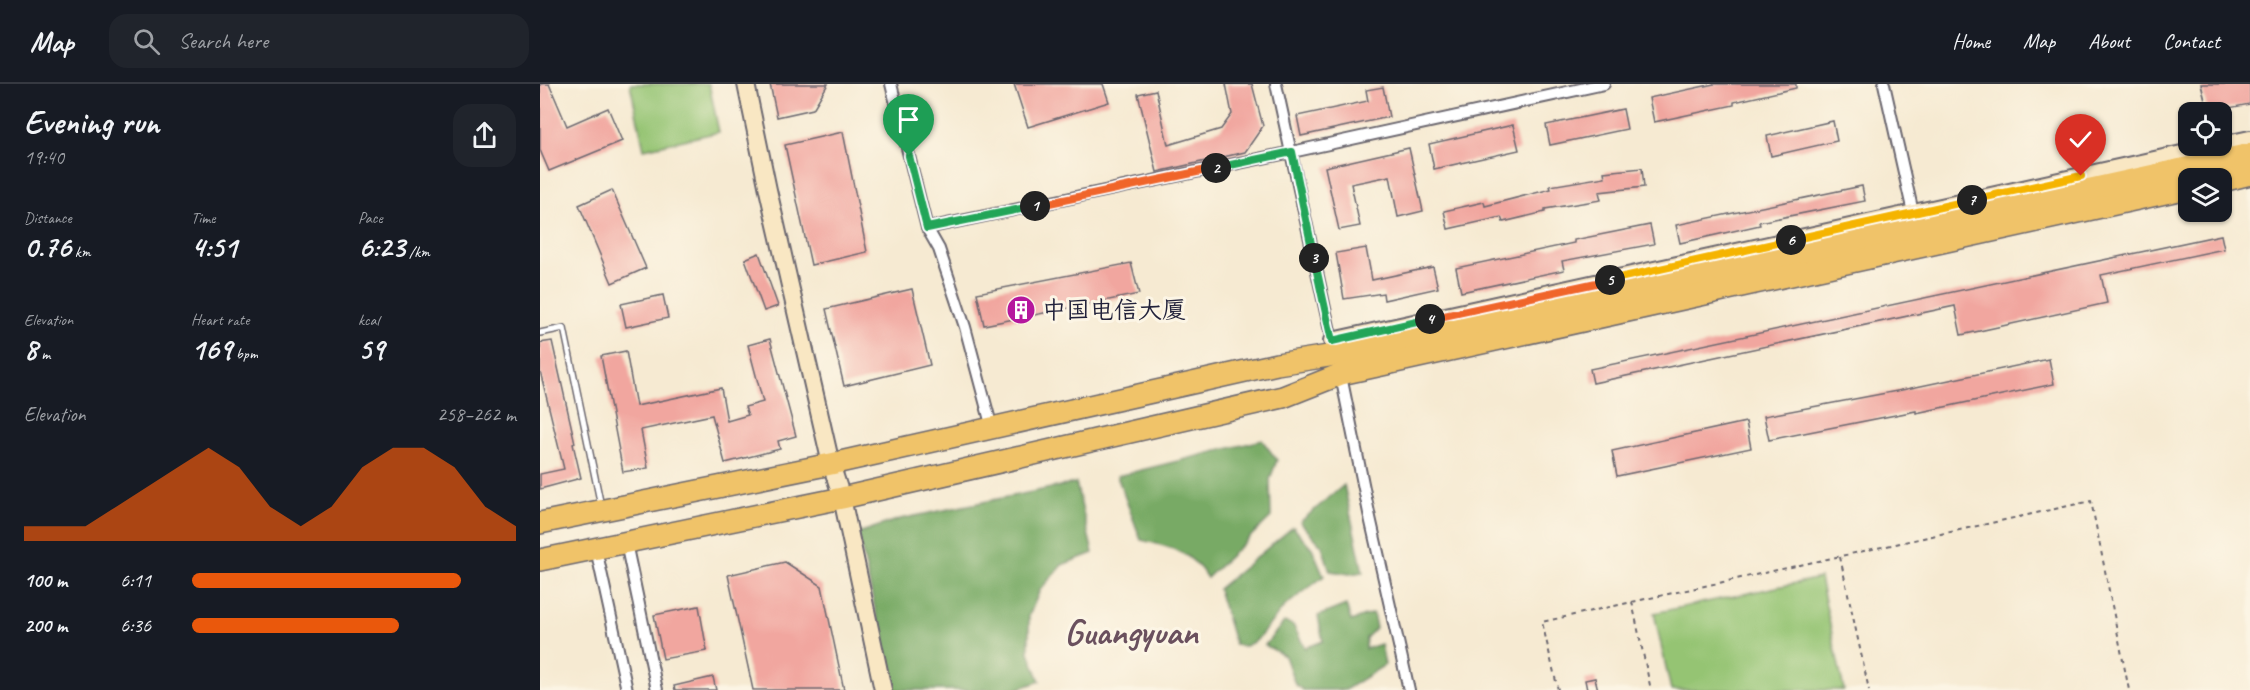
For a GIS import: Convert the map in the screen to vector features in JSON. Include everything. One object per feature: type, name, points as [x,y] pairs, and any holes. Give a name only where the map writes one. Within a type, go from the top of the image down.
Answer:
[{"type":"highway","points":[[540,523],[831,464],[1277,364],[1336,357],[2250,154]]},
{"type":"highway","points":[[2232,178],[2250,174]]},
{"type":"highway","points":[[1916,229],[2178,190]]},
{"type":"highway","points":[[540,560],[842,498],[1283,397],[1336,357]]},
{"type":"street","points":[[746,84],[770,202],[831,464],[842,498],[883,690]]},
{"type":"street","points":[[891,84],[927,228],[939,249],[992,428]]},
{"type":"street","points":[[1276,84],[1409,690]]},
{"type":"street","points":[[927,228],[1604,84]]},
{"type":"street","points":[[1884,84],[1916,229],[2250,139]]},
{"type":"street","points":[[626,543],[657,690]]},
{"type":"street","points":[[596,549],[627,690]]},
{"type":"lane","points":[[540,333],[564,328],[602,511]]},
{"type":"path","points":[[1558,690],[1542,622],[2091,501],[2129,690]]},
{"type":"path","points":[[1840,556],[1869,690]]},
{"type":"path","points":[[1632,602],[1651,690]]},
{"type":"green space","points":[[630,84],[709,84],[719,132],[644,149]]},
{"type":"green space","points":[[1262,440],[1277,460],[1270,479],[1271,517],[1207,578],[1194,562],[1179,551],[1141,540],[1117,476]]},
{"type":"green space","points":[[1076,483],[1093,553],[1062,565],[1040,590],[1029,616],[1029,652],[1040,681],[1015,690],[893,690],[858,533],[900,519]]},
{"type":"green space","points":[[1344,485],[1363,572],[1350,574],[1330,571],[1322,546],[1300,522]]},
{"type":"green space","points":[[1293,527],[1312,548],[1324,576],[1284,607],[1256,641],[1245,646],[1235,645],[1218,589]]},
{"type":"green space","points":[[1820,578],[1844,690],[1671,690],[1654,613]]},
{"type":"green space","points":[[1346,605],[1351,621],[1373,613],[1376,628],[1366,638],[1365,649],[1381,644],[1385,665],[1345,690],[1303,690],[1295,684],[1285,656],[1265,645],[1284,622],[1293,625],[1305,648],[1323,641],[1318,616]]},
{"type":"building","points":[[540,84],[549,84],[567,126],[608,108],[622,141],[549,171],[540,150]]},
{"type":"building","points":[[770,84],[828,84],[813,109],[777,117]]},
{"type":"building","points":[[1014,84],[1103,84],[1109,102],[1028,127]]},
{"type":"building","points":[[1226,84],[1252,84],[1263,126],[1245,152],[1157,172],[1138,94],[1156,90],[1168,145],[1221,129],[1232,114]]},
{"type":"building","points":[[1714,84],[1796,84],[1796,88],[1734,102],[1734,105],[1654,122],[1649,98]]},
{"type":"building","points":[[2201,84],[2250,84],[2250,104],[2232,107],[2232,102],[2206,102]]},
{"type":"building","points":[[1383,87],[1389,117],[1301,136],[1297,116],[1368,101],[1366,90]]},
{"type":"building","points":[[1623,109],[1627,129],[1550,145],[1546,125]]},
{"type":"building","points":[[1833,121],[1837,141],[1771,156],[1767,136]]},
{"type":"building","points":[[1513,125],[1519,150],[1434,169],[1429,144]]},
{"type":"building","points":[[843,132],[867,252],[811,265],[785,145]]},
{"type":"building","points":[[1409,148],[1423,211],[1398,217],[1390,176],[1351,184],[1360,226],[1339,230],[1325,167]]},
{"type":"building","points":[[1642,168],[1644,187],[1599,192],[1601,200],[1545,209],[1545,212],[1503,222],[1501,217],[1448,229],[1444,211],[1484,202],[1485,206],[1551,189],[1550,186],[1605,177],[1604,172]]},
{"type":"building","points":[[1862,186],[1865,201],[1759,222],[1760,225],[1680,243],[1676,225]]},
{"type":"building","points":[[612,190],[646,268],[612,283],[579,205]]},
{"type":"building","points":[[1650,225],[1654,244],[1562,261],[1564,270],[1461,292],[1456,268],[1574,243],[1574,240]]},
{"type":"building","points":[[2221,235],[2224,249],[2101,275],[2107,303],[1961,335],[1955,306],[1593,383],[1590,369]]},
{"type":"building","points":[[1366,248],[1372,280],[1433,267],[1438,288],[1384,300],[1383,293],[1344,299],[1336,253]]},
{"type":"building","points":[[759,253],[778,306],[764,311],[745,259]]},
{"type":"building","name":"中国电信大厦","points":[[1131,263],[1139,294],[984,325],[977,293]]},
{"type":"building","points":[[912,289],[930,365],[844,386],[826,309]]},
{"type":"building","points":[[663,295],[668,318],[626,327],[621,304]]},
{"type":"building","points":[[770,339],[796,436],[778,441],[780,449],[725,463],[712,415],[641,430],[648,468],[623,472],[601,356],[626,351],[636,406],[721,388],[727,421],[748,415],[745,407],[763,402],[748,345]]},
{"type":"building","points":[[552,341],[581,478],[540,489],[540,474],[564,469],[540,371],[540,343]]},
{"type":"building","points":[[2049,359],[2054,384],[1916,413],[1916,411],[1769,440],[1764,416]]},
{"type":"building","points":[[1746,422],[1751,448],[1617,476],[1612,451]]},
{"type":"building","points":[[785,562],[822,586],[844,690],[753,690],[728,575]]},
{"type":"building","points":[[699,606],[707,651],[663,659],[654,615]]},
{"type":"building","points":[[713,677],[716,690],[675,690],[674,686]]},
{"type":"building","points":[[1595,678],[1598,690],[1587,690],[1585,680]]},
{"type":"place","name":"中国电信大厦","points":[[1021,310]]},
{"type":"district","name":"Guangyuan","points":[[1131,631]]},
{"type":"route","points":[[909,156],[927,228],[1292,152],[1332,341],[2081,176]]}]
